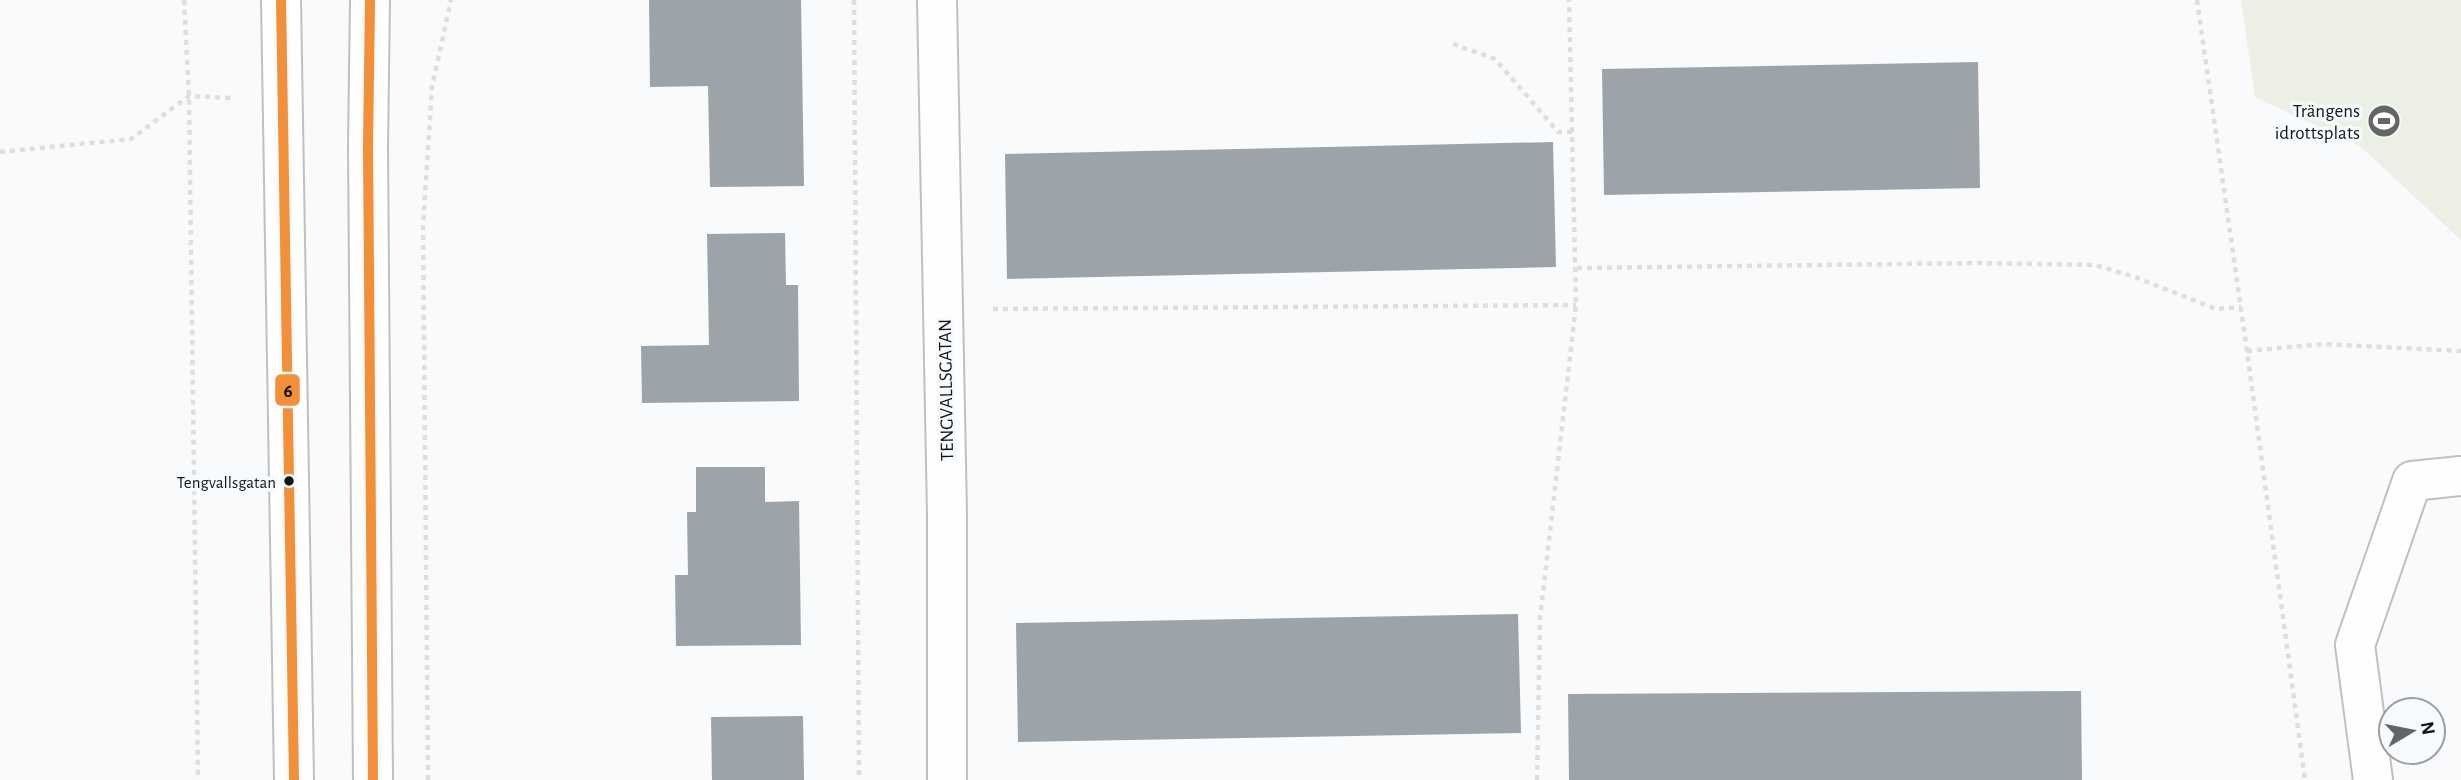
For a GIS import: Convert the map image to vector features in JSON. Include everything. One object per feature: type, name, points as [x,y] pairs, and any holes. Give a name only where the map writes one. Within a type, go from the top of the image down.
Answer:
[{"type":"main road","points":[[281,0],[294,780]]},
{"type":"main road","points":[[370,0],[368,158],[373,780]]},
{"type":"main road","name":"TENGVALLSGATAN","points":[[937,0],[947,780]]},
{"type":"main road","points":[[2372,780],[2355,645],[2412,481],[2461,476]]},
{"type":"path","points":[[184,0],[189,96],[198,780]]},
{"type":"path","points":[[428,780],[423,226],[432,87],[451,0]]},
{"type":"path","points":[[854,0],[859,780]]},
{"type":"path","points":[[1537,780],[1540,619],[1576,306],[1569,0]]},
{"type":"path","points":[[2197,0],[2305,780]]},
{"type":"path","points":[[1453,44],[1495,59],[1559,132],[1573,132]]},
{"type":"path","points":[[0,152],[131,139],[189,96],[241,98]]},
{"type":"path","points":[[1577,268],[1979,263],[2095,265],[2135,277],[2216,309],[2241,307]]},
{"type":"path","points":[[943,309],[1576,306]]},
{"type":"path","points":[[2247,351],[2323,344],[2461,351]]},
{"type":"shaded area","name":"Trängens idrottsplats","points":[[2241,0],[2461,0],[2461,240],[2360,146],[2255,97]]},
{"type":"building","points":[[649,0],[801,0],[804,186],[710,187],[708,86],[650,87]]},
{"type":"building","points":[[1978,62],[1980,188],[1604,195],[1602,69]]},
{"type":"building","points":[[1553,142],[1556,267],[1007,279],[1005,154]]},
{"type":"building","points":[[785,233],[786,285],[798,285],[799,401],[642,403],[641,346],[709,345],[707,234]]},
{"type":"building","points":[[696,467],[765,467],[765,502],[799,501],[801,645],[676,646],[675,575],[688,575],[687,512],[696,512]]},
{"type":"building","points":[[1518,614],[1521,733],[1018,742],[1016,623]]},
{"type":"building","points":[[2081,691],[2082,780],[1569,780],[1568,694]]},
{"type":"building","points":[[803,716],[804,780],[712,780],[711,717]]},
{"type":"transit line","name":"6","points":[[281,0],[294,780]]},
{"type":"transit line","name":"6","points":[[370,0],[368,147],[373,780]]},
{"type":"place","name":"Trängens idrottsplats","points":[[2384,121]]},
{"type":"place","name":"Tengvallsgatan","points":[[289,481]]}]
